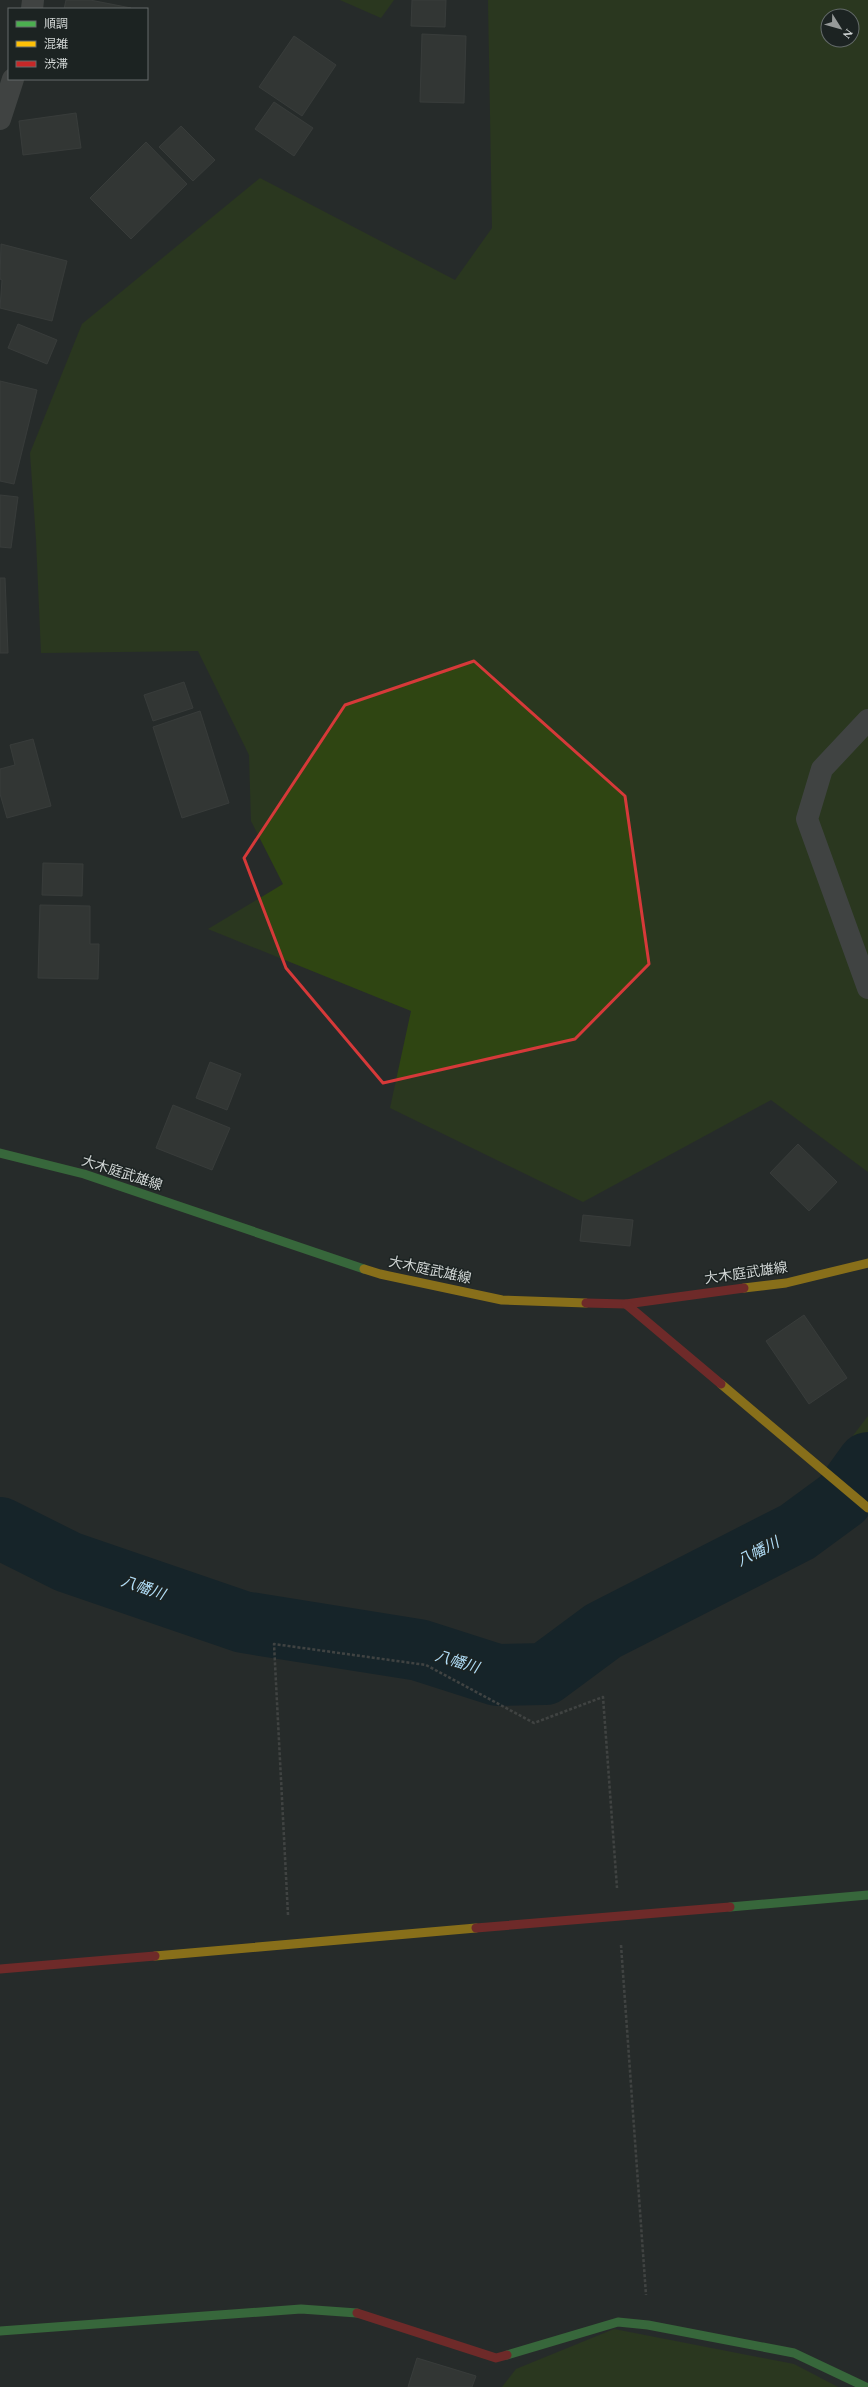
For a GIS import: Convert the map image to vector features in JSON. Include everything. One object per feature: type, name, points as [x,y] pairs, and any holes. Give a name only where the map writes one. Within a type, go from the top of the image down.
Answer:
[{"type":"street","points":[[0,119],[13,80]]},
{"type":"street","points":[[868,720],[822,769],[807,819],[868,988]]},
{"type":"street","name":"大木庭武雄線","points":[[0,1153],[84,1174],[380,1274],[502,1300],[626,1304],[786,1283],[868,1263]]},
{"type":"street","points":[[626,1304],[868,1508]]},
{"type":"street","points":[[0,1969],[868,1896]]},
{"type":"street","points":[[0,2331],[301,2309],[364,2314],[496,2358],[618,2322],[648,2325],[794,2353],[866,2387]]},
{"type":"path","points":[[290,1944],[274,1644],[426,1665],[534,1723],[603,1697],[648,2325]]},
{"type":"highlighted area","points":[[474,661],[625,796],[649,964],[575,1039],[383,1083],[286,968],[244,858],[345,705]]},
{"type":"green space","points":[[340,0],[394,0],[381,18]]},
{"type":"green space","points":[[488,0],[868,0],[868,1172],[771,1100],[583,1202],[390,1108],[411,1011],[208,929],[283,884],[251,821],[249,755],[198,651],[41,653],[36,539],[30,453],[82,324],[260,178],[455,280],[492,228]]},
{"type":"green space","points":[[868,1416],[868,1467],[845,1446]]},
{"type":"green space","points":[[614,2329],[794,2364],[838,2387],[502,2387],[516,2369]]},
{"type":"building","points":[[66,0],[90,0],[131,8],[64,8]]},
{"type":"building","points":[[412,0],[446,0],[445,27],[411,26]]},
{"type":"building","points":[[422,34],[466,36],[464,103],[420,102]]},
{"type":"building","points":[[294,36],[336,65],[302,116],[259,87]]},
{"type":"building","points":[[274,102],[313,128],[294,156],[255,129]]},
{"type":"building","points":[[76,113],[81,148],[23,155],[19,121]]},
{"type":"building","points":[[181,126],[215,160],[193,181],[159,147]]},
{"type":"building","points":[[146,142],[187,184],[131,239],[90,198]]},
{"type":"building","points":[[1,244],[67,261],[52,321],[0,308],[2,280],[0,279]]},
{"type":"building","points":[[18,324],[57,340],[47,364],[8,348]]},
{"type":"building","points":[[0,381],[37,390],[14,484],[0,481]]},
{"type":"building","points":[[0,495],[18,497],[11,548],[0,547]]},
{"type":"building","points":[[0,578],[5,578],[8,653],[0,653]]},
{"type":"building","points":[[184,682],[193,708],[153,721],[144,695]]},
{"type":"building","points":[[200,711],[229,803],[182,818],[153,727]]},
{"type":"building","points":[[33,739],[51,806],[7,818],[0,794],[0,769],[15,765],[10,745]]},
{"type":"building","points":[[43,863],[83,864],[82,896],[42,895]]},
{"type":"building","points":[[40,905],[90,906],[90,944],[99,944],[98,979],[38,978]]},
{"type":"building","points":[[210,1062],[241,1074],[227,1110],[196,1098]]},
{"type":"building","points":[[173,1105],[230,1128],[212,1170],[156,1148]]},
{"type":"building","points":[[798,1144],[837,1182],[809,1211],[770,1173]]},
{"type":"building","points":[[583,1215],[633,1220],[630,1246],[580,1241]]},
{"type":"building","points":[[804,1315],[847,1378],[809,1404],[766,1341]]},
{"type":"building","points":[[417,2358],[476,2376],[472,2387],[408,2387]]},
{"type":"waterway","name":"八幡川","points":[[0,1528],[68,1562],[243,1622],[419,1650],[497,1675],[545,1674],[603,1631],[797,1532],[842,1499],[868,1463]]},
{"type":"traffic: fast","points":[[0,1153],[84,1174],[364,1269]]},
{"type":"traffic: fast","points":[[730,1907],[868,1895]]},
{"type":"traffic: fast","points":[[0,2331],[301,2309],[357,2313]]},
{"type":"traffic: fast","points":[[507,2355],[618,2322],[648,2325],[794,2353],[866,2387]]},
{"type":"traffic: slow","points":[[744,1288],[786,1283],[868,1263]]},
{"type":"traffic: slow","points":[[364,1269],[380,1274],[502,1300],[586,1303]]},
{"type":"traffic: slow","points":[[721,1384],[868,1508]]},
{"type":"traffic: slow","points":[[155,1956],[476,1928]]},
{"type":"traffic: jam","points":[[586,1303],[626,1304],[744,1288]]},
{"type":"traffic: jam","points":[[626,1304],[721,1384]]},
{"type":"traffic: jam","points":[[476,1928],[730,1907]]},
{"type":"traffic: jam","points":[[0,1969],[155,1956]]},
{"type":"traffic: jam","points":[[357,2313],[496,2358],[507,2355]]}]
